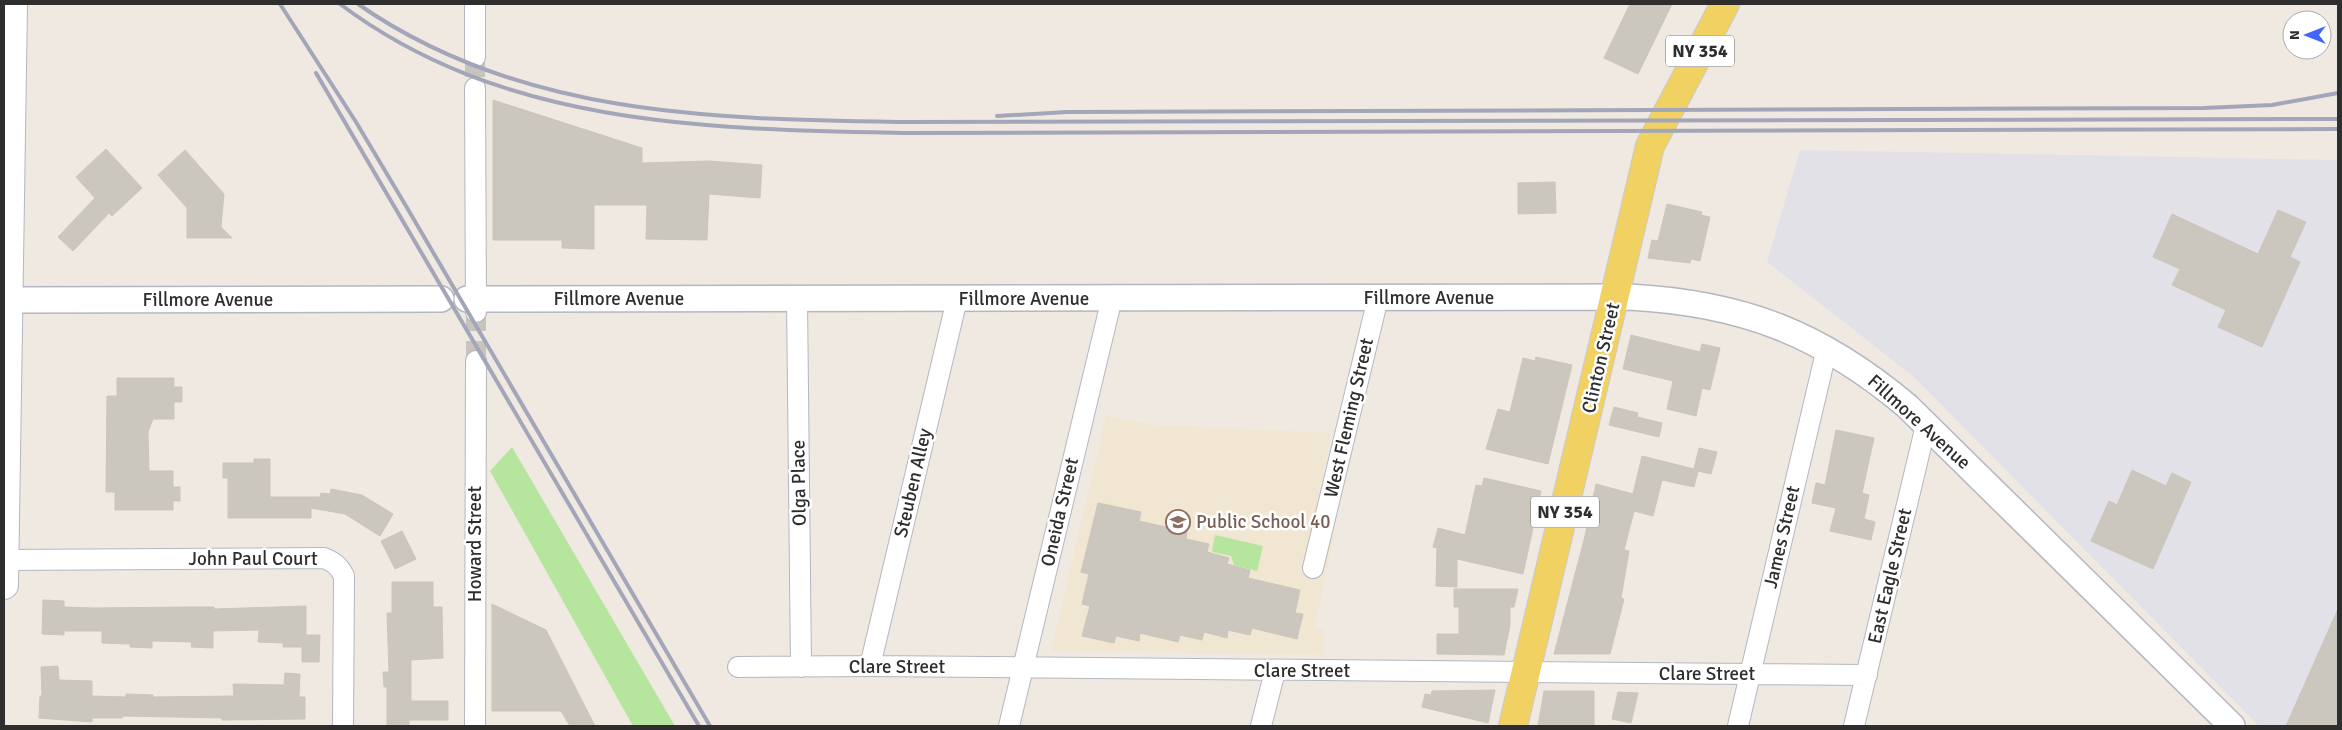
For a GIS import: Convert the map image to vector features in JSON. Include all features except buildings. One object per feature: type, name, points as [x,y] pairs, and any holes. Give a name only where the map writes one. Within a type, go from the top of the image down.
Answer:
[{"type":"main road","points":[[4,584],[5,298],[13,4]]},
{"type":"main road","name":"Clinton Street","points":[[1514,726],[1616,298],[1650,146],[1725,4]]},
{"type":"street","points":[[475,4],[475,57]]},
{"type":"street","points":[[473,304],[475,88]]},
{"type":"street","points":[[4,141],[11,108]]},
{"type":"street","name":"Fillmore Avenue","points":[[5,298],[441,299]]},
{"type":"street","name":"Oneida Street","points":[[1009,726],[1112,298]]},
{"type":"street","name":"West Fleming Street","points":[[1313,568],[1378,298]]},
{"type":"street","name":"Fillmore Avenue","points":[[473,304],[797,299],[1616,298],[1671,300],[1711,306],[1759,319],[1790,330],[1827,348],[1874,378],[1926,425],[2232,726]]},
{"type":"street","name":"Olga Place","points":[[797,299],[801,667]]},
{"type":"street","name":"Steuben Alley","points":[[870,666],[957,299]]},
{"type":"street","name":"James Street","points":[[1738,726],[1827,348]]},
{"type":"street","name":"Howard Street","points":[[475,726],[476,361]]},
{"type":"street","name":"East Eagle Street","points":[[1854,726],[1926,425]]},
{"type":"street","name":"John Paul Court","points":[[4,560],[324,558],[333,561],[340,568],[344,576],[343,726]]},
{"type":"street","name":"Clare Street","points":[[738,667],[870,666],[1023,669],[1867,675]]},
{"type":"street","points":[[1261,726],[1275,670]]},
{"type":"shaded area","points":[[1800,150],[2338,160],[2338,726],[2259,726],[1914,377],[1767,262]]},
{"type":"shaded area","points":[[1106,416],[1155,425],[1331,433],[1313,523],[1336,528],[1314,628],[1323,629],[1324,655],[1051,651]]},
{"type":"green space","points":[[512,447],[675,726],[633,726],[490,471]]},
{"type":"green space","points":[[1215,535],[1263,546],[1257,571],[1234,565],[1231,556],[1213,552]]},
{"type":"tunnel","points":[[475,57],[475,88]]},
{"type":"tunnel","points":[[476,312],[476,361]]},
{"type":"railway","points":[[280,4],[356,122],[710,726]]},
{"type":"railway","points":[[340,4],[403,45],[470,75],[539,98],[610,113],[683,123],[756,128],[904,133],[2338,129]]},
{"type":"railway","points":[[358,4],[420,41],[485,70],[552,90],[620,104],[690,113],[761,118],[904,122],[2338,119]]},
{"type":"railway","points":[[316,73],[699,726]]},
{"type":"railway","points":[[997,116],[1067,112],[2204,108],[2272,105],[2338,93]]},
{"type":"place","name":"Public School 40","points":[[1178,522]]}]
